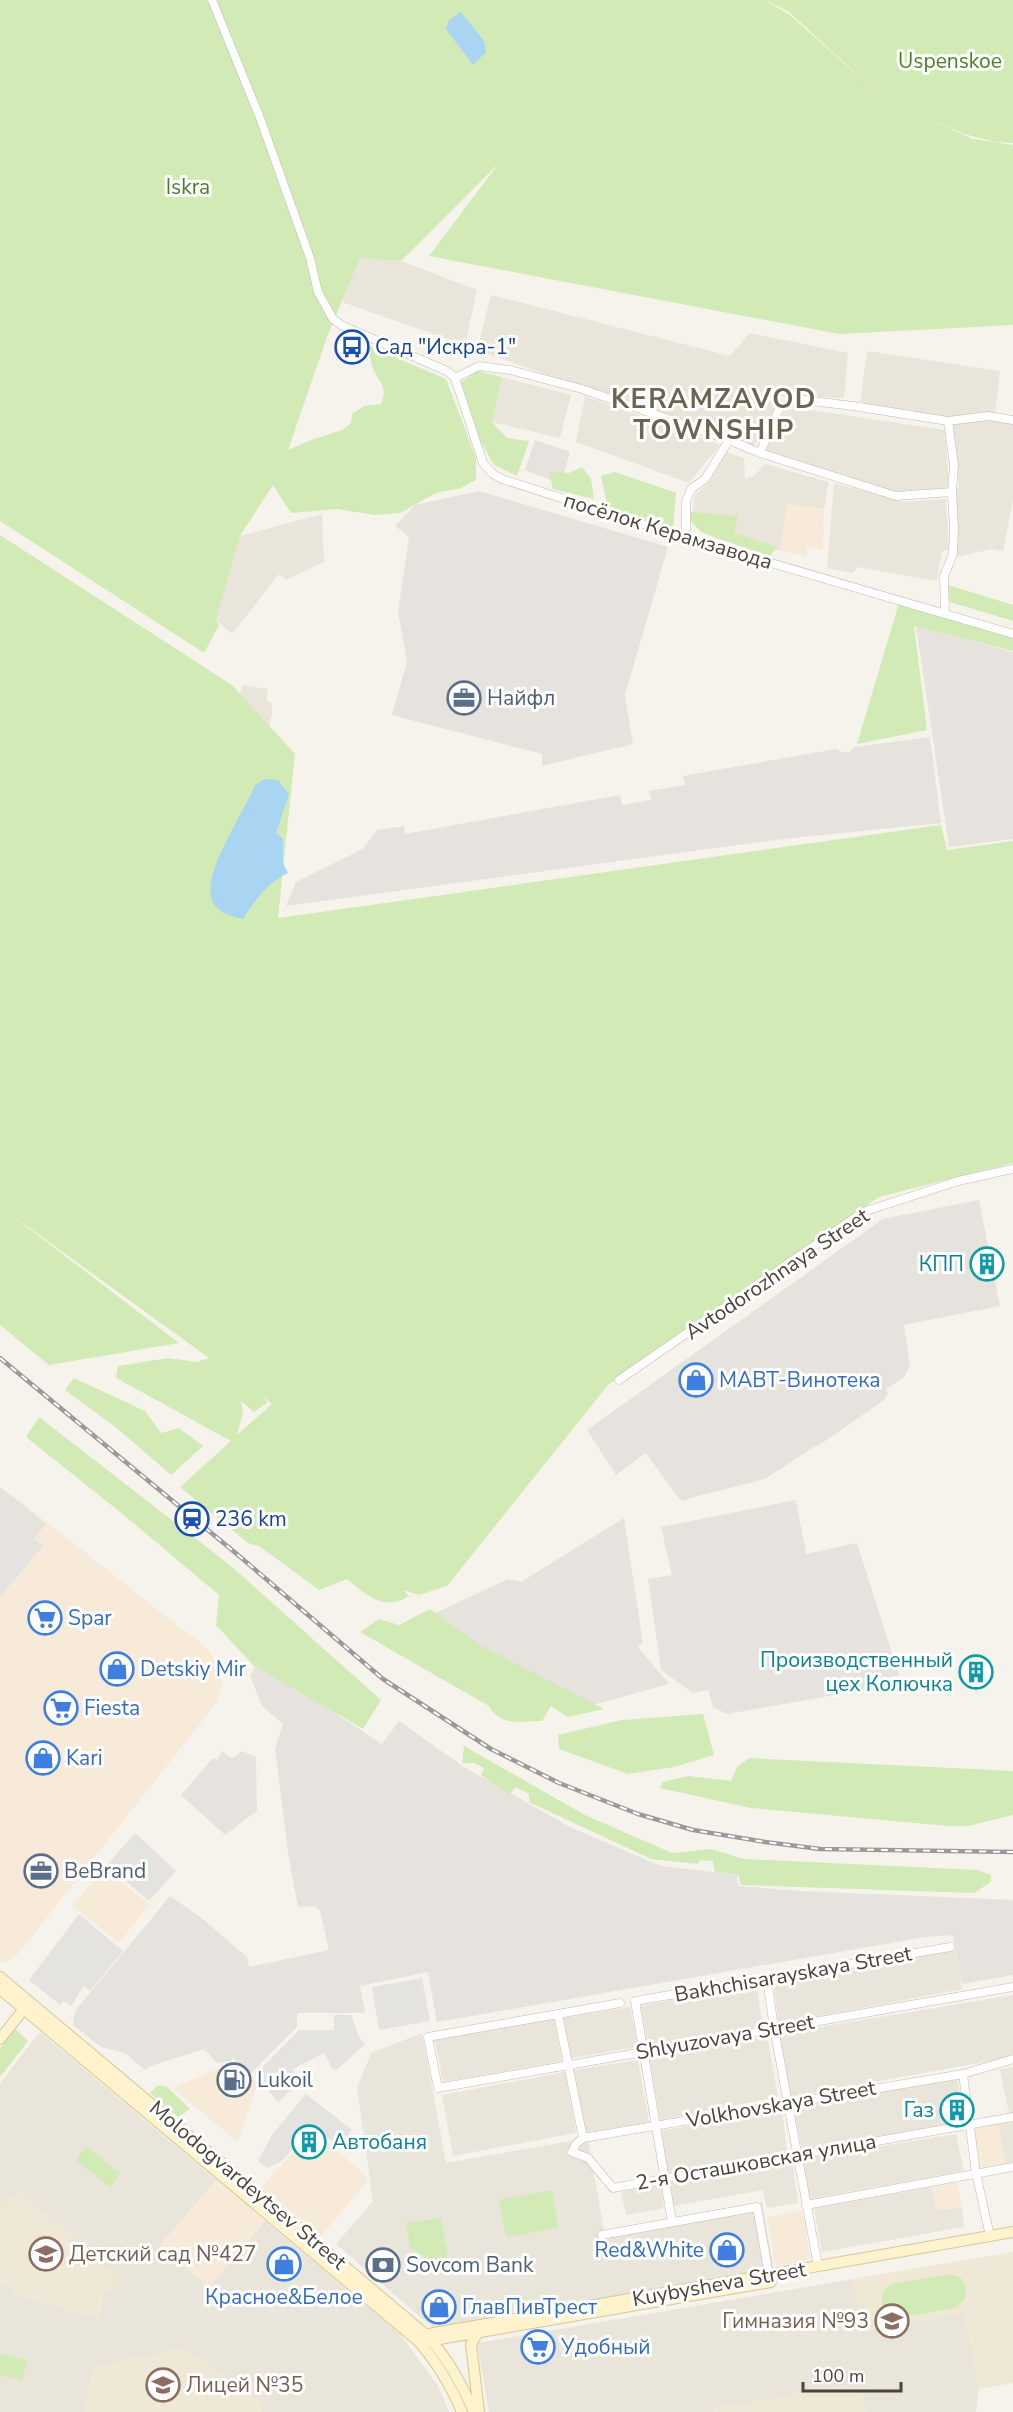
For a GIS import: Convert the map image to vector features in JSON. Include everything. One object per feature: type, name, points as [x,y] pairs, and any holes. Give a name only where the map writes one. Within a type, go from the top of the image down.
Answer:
[{"type":"main road","name":"Molodogvardeytsev Street","points":[[0,1977],[27,2006]]},
{"type":"main road","name":"Molodogvardeytsev Street","points":[[0,1989],[27,2006],[425,2338],[458,2378],[474,2412]]},
{"type":"main road","points":[[0,2039],[27,2006]]},
{"type":"main road","name":"Kuybysheva Street","points":[[425,2338],[459,2330],[579,2312],[819,2270],[990,2239],[1013,2232]]},
{"type":"main road","name":"Kuybysheva Street","points":[[990,2239],[1013,2239]]},
{"type":"main road","name":"Kuybysheva Street","points":[[648,2300],[769,2275],[819,2270]]},
{"type":"main road","name":"Kuybysheva Street","points":[[425,2338],[477,2334],[579,2312]]},
{"type":"main road","points":[[477,2334],[471,2344],[479,2412]]},
{"type":"main road","name":"Molodogvardeytsev Street","points":[[425,2338],[462,2412]]},
{"type":"street","points":[[212,0],[249,87],[310,258],[318,292],[333,320],[447,371],[455,378],[479,366],[510,370],[582,389],[760,453],[896,496],[952,492]]},
{"type":"street","name":"посёлок Керамзавода","points":[[455,378],[483,463],[493,474],[502,479],[686,538],[945,614]]},
{"type":"street","points":[[760,453],[779,409],[791,402],[804,400],[948,421],[988,416],[1013,420]]},
{"type":"street","points":[[948,421],[954,465],[953,554],[944,576],[945,614],[1013,634]]},
{"type":"street","points":[[686,538],[686,502],[691,489],[705,478],[729,440]]},
{"type":"street","name":"Avtodorozhnaya Street","points":[[619,1380],[863,1212],[958,1181],[1013,1169]]},
{"type":"street","name":"Bakhchisarayskaya Street","points":[[645,2051],[636,2001],[950,1947]]},
{"type":"street","points":[[767,1978],[774,2028],[819,2270]]},
{"type":"street","name":"Shlyuzovaya Street","points":[[558,2014],[428,2037],[438,2088],[1013,1987]]},
{"type":"street","points":[[583,2138],[558,2014],[620,2003]]},
{"type":"street","points":[[645,2051],[663,2179],[672,2222]]},
{"type":"street","name":"Volkhovskaya Street","points":[[583,2138],[963,2074],[1013,2059]]},
{"type":"street","points":[[963,2074],[976,2173],[990,2239]]},
{"type":"street","name":"2-я Осташковская улица","points":[[583,2138],[572,2152],[588,2158],[613,2188],[1013,2117]]},
{"type":"street","points":[[806,2205],[1013,2167]]},
{"type":"street","points":[[602,2235],[757,2207],[769,2275]]},
{"type":"shaded area","points":[[360,257],[401,261],[477,290],[465,345],[342,302]]},
{"type":"shaded area","points":[[491,295],[730,356],[750,333],[848,353],[844,398],[781,396],[753,447],[477,350]]},
{"type":"shaded area","points":[[867,351],[1000,371],[995,415],[949,419],[860,402]]},
{"type":"shaded area","points":[[502,377],[571,395],[560,438],[492,422]]},
{"type":"shaded area","points":[[585,396],[720,445],[689,483],[576,442]]},
{"type":"shaded area","points":[[797,408],[945,430],[949,488],[897,493],[765,453],[784,411]]},
{"type":"shaded area","points":[[989,419],[1013,422],[1013,500],[1003,551],[992,549],[956,557],[955,497],[959,486],[951,424]]},
{"type":"shaded area","points":[[535,440],[570,452],[561,484],[525,470]]},
{"type":"shaded area","points":[[726,452],[744,458],[745,478],[754,476],[765,464],[829,482],[824,509],[787,504],[780,551],[714,538],[692,516],[695,495],[709,482]]},
{"type":"shaded area","points":[[834,483],[903,502],[946,499],[949,550],[942,551],[937,581],[857,567],[853,573],[827,568]]},
{"type":"shaded area","points":[[479,491],[668,547],[625,695],[633,744],[542,766],[542,754],[392,715],[407,662],[398,612],[409,537],[395,526],[415,505]]},
{"type":"shaded area","points":[[787,504],[824,509],[823,550],[807,547],[806,556],[780,551]]},
{"type":"shaded area","points":[[322,514],[324,562],[286,580],[279,574],[232,634],[216,620],[240,536]]},
{"type":"shaded area","points":[[916,626],[1013,652],[1013,839],[949,847]]},
{"type":"shaded area","points":[[242,685],[268,689],[267,701],[272,703],[272,715],[266,736],[234,723]]},
{"type":"shaded area","points":[[930,737],[941,823],[783,839],[286,906],[296,882],[363,849],[377,830],[404,826],[405,834],[620,795],[622,805],[651,800],[649,791],[685,785],[683,776],[836,749],[849,752],[855,747]]},
{"type":"shaded area","points":[[979,1200],[1000,1306],[904,1325],[910,1365],[904,1377],[886,1389],[888,1394],[884,1400],[818,1446],[765,1479],[685,1501],[680,1500],[646,1453],[616,1475],[587,1430],[883,1219]]},
{"type":"shaded area","points":[[0,1487],[46,1524],[0,1579]]},
{"type":"shaded area","points":[[8,1492],[209,1650],[218,1666],[223,1682],[218,1701],[17,1955],[7,1962],[0,1962],[0,1502]]},
{"type":"shaded area","points":[[796,1500],[806,1554],[857,1543],[899,1675],[879,1680],[881,1687],[727,1714],[713,1707],[708,1690],[693,1693],[661,1670],[648,1579],[672,1575],[661,1527]]},
{"type":"shaded area","points":[[624,1518],[643,1644],[637,1646],[669,1684],[578,1709],[429,1616],[508,1579],[521,1582]]},
{"type":"shaded area","points":[[33,1538],[43,1546],[0,1597],[0,1578]]},
{"type":"shaded area","points":[[257,1662],[382,1744],[399,1721],[464,1767],[570,1827],[661,1866],[737,1875],[738,1886],[1013,1900],[1013,1975],[962,1984],[953,1935],[925,1937],[437,2022],[428,1972],[360,1986],[365,2013],[297,2013],[297,2027],[251,2073],[233,2058],[231,2061],[217,2063],[204,2049],[150,2066],[145,2070],[125,2053],[101,2047],[73,2025],[75,2011],[170,1896],[204,1920],[247,1957],[249,1967],[329,1950],[320,1911],[315,1906],[298,1907],[288,1853],[275,1749],[283,1724],[262,1706],[250,1676]]},
{"type":"shaded area","points":[[222,1751],[232,1758],[242,1751],[256,1757],[257,1811],[225,1835],[181,1795],[213,1758],[217,1760]]},
{"type":"shaded area","points":[[135,1833],[176,1871],[149,1901],[107,1865]]},
{"type":"shaded area","points":[[103,1869],[150,1904],[119,1943],[72,1906]]},
{"type":"shaded area","points":[[79,1914],[123,1951],[90,1991],[84,1986],[71,2006],[63,2001],[60,2005],[29,1980]]},
{"type":"shaded area","points":[[956,1949],[962,1989],[779,2024],[773,1981]]},
{"type":"shaded area","points":[[422,1978],[430,2021],[379,2030],[372,1987]]},
{"type":"shaded area","points":[[756,1984],[763,2026],[648,2047],[641,2006]]},
{"type":"shaded area","points":[[1013,1995],[1013,2057],[790,2097],[778,2034]]},
{"type":"shaded area","points":[[630,2007],[638,2047],[571,2058],[563,2018]]},
{"type":"shaded area","points":[[334,2015],[351,2015],[359,2037],[365,2044],[339,2068],[333,2070],[324,2053],[293,2069],[301,2086],[278,2102],[255,2075],[299,2030],[334,2030]]},
{"type":"shaded area","points":[[554,2019],[562,2061],[443,2082],[435,2040]]},
{"type":"shaded area","points":[[40,2032],[216,2180],[160,2246],[209,2287],[265,2221],[400,2334],[438,2386],[449,2412],[262,2412],[261,2402],[93,2367],[85,2412],[0,2412],[0,2284],[16,2288],[14,2295],[99,2318],[103,2296],[0,2206],[0,2083]]},
{"type":"shaded area","points":[[422,2033],[446,2163],[588,2138],[604,2231],[762,2202],[774,2270],[433,2328],[336,2244],[373,2201],[357,2088],[371,2053]]},
{"type":"shaded area","points":[[767,2036],[778,2097],[660,2120],[649,2057]]},
{"type":"shaded area","points":[[638,2060],[649,2122],[584,2133],[574,2070]]},
{"type":"shaded area","points":[[234,2062],[258,2085],[237,2142],[173,2088]]},
{"type":"shaded area","points":[[1013,2067],[1013,2113],[1009,2114],[1000,2069]]},
{"type":"shaded area","points":[[565,2072],[576,2133],[453,2156],[442,2095]]},
{"type":"shaded area","points":[[957,2079],[965,2121],[802,2150],[792,2104]]},
{"type":"shaded area","points":[[306,2094],[352,2130],[338,2146],[312,2126],[282,2161],[267,2168],[258,2161],[272,2135]]},
{"type":"shaded area","points":[[782,2109],[787,2153],[667,2174],[660,2131]]},
{"type":"shaded area","points":[[1013,2122],[1013,2162],[1005,2164],[999,2124]]},
{"type":"shaded area","points":[[999,2124],[1005,2164],[979,2168],[974,2128]]},
{"type":"shaded area","points":[[313,2129],[369,2179],[321,2236],[262,2187]]},
{"type":"shaded area","points":[[956,2134],[964,2171],[809,2199],[802,2159]]},
{"type":"shaded area","points":[[792,2161],[798,2203],[767,2208],[763,2190],[673,2206],[670,2182]]},
{"type":"shaded area","points":[[216,2180],[265,2221],[209,2287],[160,2247]]},
{"type":"shaded area","points":[[957,2182],[962,2207],[936,2210],[932,2187]]},
{"type":"shaded area","points":[[661,2185],[664,2208],[626,2215],[621,2192]]},
{"type":"shaded area","points":[[932,2187],[936,2210],[962,2207],[964,2227],[822,2252],[814,2208]]},
{"type":"shaded area","name":"Детский сад №427","points":[[19,2190],[122,2280],[103,2296],[99,2318],[14,2296],[16,2288],[0,2284],[0,2206]]},
{"type":"shaded area","points":[[802,2210],[811,2260],[776,2266],[767,2217]]},
{"type":"shaded area","name":"Гимназия №93","points":[[1013,2252],[1013,2383],[979,2389],[964,2313],[869,2330],[865,2305],[858,2307],[853,2279]]},
{"type":"shaded area","points":[[853,2279],[858,2306],[865,2305],[869,2329],[965,2313],[979,2389],[976,2412],[865,2412],[861,2387],[847,2389],[847,2385],[713,2410],[713,2412],[489,2412],[477,2343]]},
{"type":"shaded area","name":"Лицей №35","points":[[184,2348],[261,2402],[262,2412],[85,2412],[93,2367]]},
{"type":"shaded area","points":[[846,2385],[847,2389],[861,2386],[865,2412],[713,2412],[713,2409]]},
{"type":"green space","points":[[0,0],[765,0],[790,15],[884,99],[789,12],[766,0],[1013,0],[1013,143],[995,142],[964,134],[924,117],[973,139],[1013,145],[1013,325],[839,334],[429,256],[499,163],[401,261],[360,258],[327,337],[288,450],[342,430],[351,423],[352,414],[364,406],[381,404],[383,387],[372,366],[369,346],[446,379],[476,458],[476,480],[461,488],[436,493],[400,513],[374,515],[337,509],[291,513],[273,485],[240,536],[216,620],[219,625],[204,653],[0,521]]},
{"type":"green space","points":[[478,371],[502,377],[492,422],[507,438],[529,441],[517,476],[494,465],[480,440],[461,382]]},
{"type":"green space","points":[[582,467],[591,479],[594,499],[553,489],[549,471],[569,473]]},
{"type":"green space","points":[[615,472],[676,493],[673,529],[608,508],[601,476]]},
{"type":"green space","points":[[691,512],[738,516],[734,533],[776,547],[770,557],[701,532],[690,520]]},
{"type":"green space","points":[[0,535],[232,685],[295,754],[278,918],[941,825],[947,850],[1013,841],[1013,1163],[879,1197],[608,1385],[447,1586],[419,1595],[403,1590],[409,1596],[392,1602],[376,1600],[347,1579],[319,1590],[259,1546],[248,1543],[180,1487],[231,1441],[116,1378],[118,1366],[168,1358],[197,1362],[209,1358],[6,1211],[179,1343],[49,1365],[0,1325]],"holes":[[[256,1391],[272,1404],[237,1435],[243,1412],[241,1401],[254,1412],[268,1402]]]},
{"type":"green space","points":[[948,585],[1013,605],[1013,621],[950,602]]},
{"type":"green space","points":[[899,603],[1013,638],[1013,651],[914,626],[927,730],[857,744]]},
{"type":"green space","points":[[74,1378],[145,1411],[161,1433],[179,1428],[203,1446],[171,1475],[118,1429],[65,1390]]},
{"type":"green space","points":[[39,1417],[231,1566],[381,1700],[363,1729],[253,1665],[216,1625],[219,1595],[26,1437]]},
{"type":"green space","points":[[430,1609],[480,1645],[604,1709],[568,1717],[551,1706],[542,1721],[505,1720],[494,1713],[489,1706],[360,1632],[379,1619],[399,1625]]},
{"type":"green space","points":[[703,1714],[714,1755],[674,1767],[628,1774],[559,1749],[558,1735],[622,1720]]},
{"type":"green space","points":[[464,1746],[585,1815],[672,1853],[711,1849],[744,1859],[977,1870],[991,1875],[991,1882],[974,1893],[741,1885],[738,1875],[715,1872],[713,1861],[701,1860],[698,1864],[651,1859],[529,1802],[529,1794],[515,1787],[510,1795],[481,1775],[484,1768],[474,1763],[462,1763]]},
{"type":"green space","points":[[749,1758],[1013,1771],[1013,1815],[968,1826],[948,1826],[751,1808],[660,1788],[662,1782],[688,1776],[731,1781],[737,1767]]},
{"type":"green space","points":[[15,2029],[28,2041],[0,2077],[0,2048]]},
{"type":"green space","points":[[157,2086],[166,2086],[190,2109],[178,2117],[150,2093]]},
{"type":"green space","points":[[86,2146],[120,2173],[110,2187],[76,2160]]},
{"type":"green space","points":[[552,2190],[558,2228],[506,2237],[499,2200]]},
{"type":"green space","points":[[441,2218],[449,2261],[437,2264],[410,2248],[406,2223]]},
{"type":"green space","points":[[949,2274],[961,2278],[966,2288],[965,2299],[955,2308],[898,2318],[891,2318],[882,2309],[882,2293],[891,2284]]},
{"type":"green space","points":[[0,2354],[27,2360],[22,2381],[0,2375]]},
{"type":"water","points":[[461,12],[484,41],[486,52],[473,65],[446,29],[449,20]]},
{"type":"water","points":[[265,779],[278,780],[289,794],[276,833],[283,839],[283,863],[288,873],[262,893],[243,919],[217,908],[212,900],[210,889],[218,859],[226,842],[255,785]]},
{"type":"railway","points":[[0,1358],[238,1555],[383,1679],[491,1749],[559,1783],[638,1814],[693,1830],[765,1842],[820,1849],[1013,1852]]},
{"type":"place","name":"Сад \"Искра-1\"","points":[[352,347]]},
{"type":"place","name":"Найфл","points":[[464,698]]},
{"type":"place","name":"КПП","points":[[987,1264]]},
{"type":"place","name":"МАВТ-Винотека","points":[[696,1380]]},
{"type":"place","name":"236 km","points":[[192,1519]]},
{"type":"place","name":"Spar","points":[[45,1618]]},
{"type":"place","name":"Detskiy Mir","points":[[117,1669]]},
{"type":"place","name":"Производственный цех Колючка","points":[[976,1672]]},
{"type":"place","name":"Fiesta","points":[[61,1708]]},
{"type":"place","name":"Kari","points":[[43,1758]]},
{"type":"place","name":"BeBrand","points":[[41,1871]]},
{"type":"place","name":"Lukoil","points":[[234,2080]]},
{"type":"place","name":"Газ","points":[[957,2110]]},
{"type":"place","name":"Автобаня","points":[[309,2142]]},
{"type":"place","name":"Red&White","points":[[727,2250]]},
{"type":"place","name":"Детский сад №427","points":[[46,2254]]},
{"type":"place","name":"Красное&Белое","points":[[284,2264]]},
{"type":"place","name":"Sovcom Bank","points":[[383,2265]]},
{"type":"place","name":"ГлавПивТрест","points":[[439,2307]]},
{"type":"place","name":"Гимназия №93","points":[[892,2321]]},
{"type":"place","name":"Удобный","points":[[538,2347]]},
{"type":"place","name":"Лицей №35","points":[[163,2385]]},
{"type":"district","name":"KERAMZAVOD TOWNSHIP","points":[[714,414]]},
{"type":"park label","name":"Uspenskoe","points":[[950,61]]},
{"type":"park label","name":"Iskra","points":[[188,187]]}]
